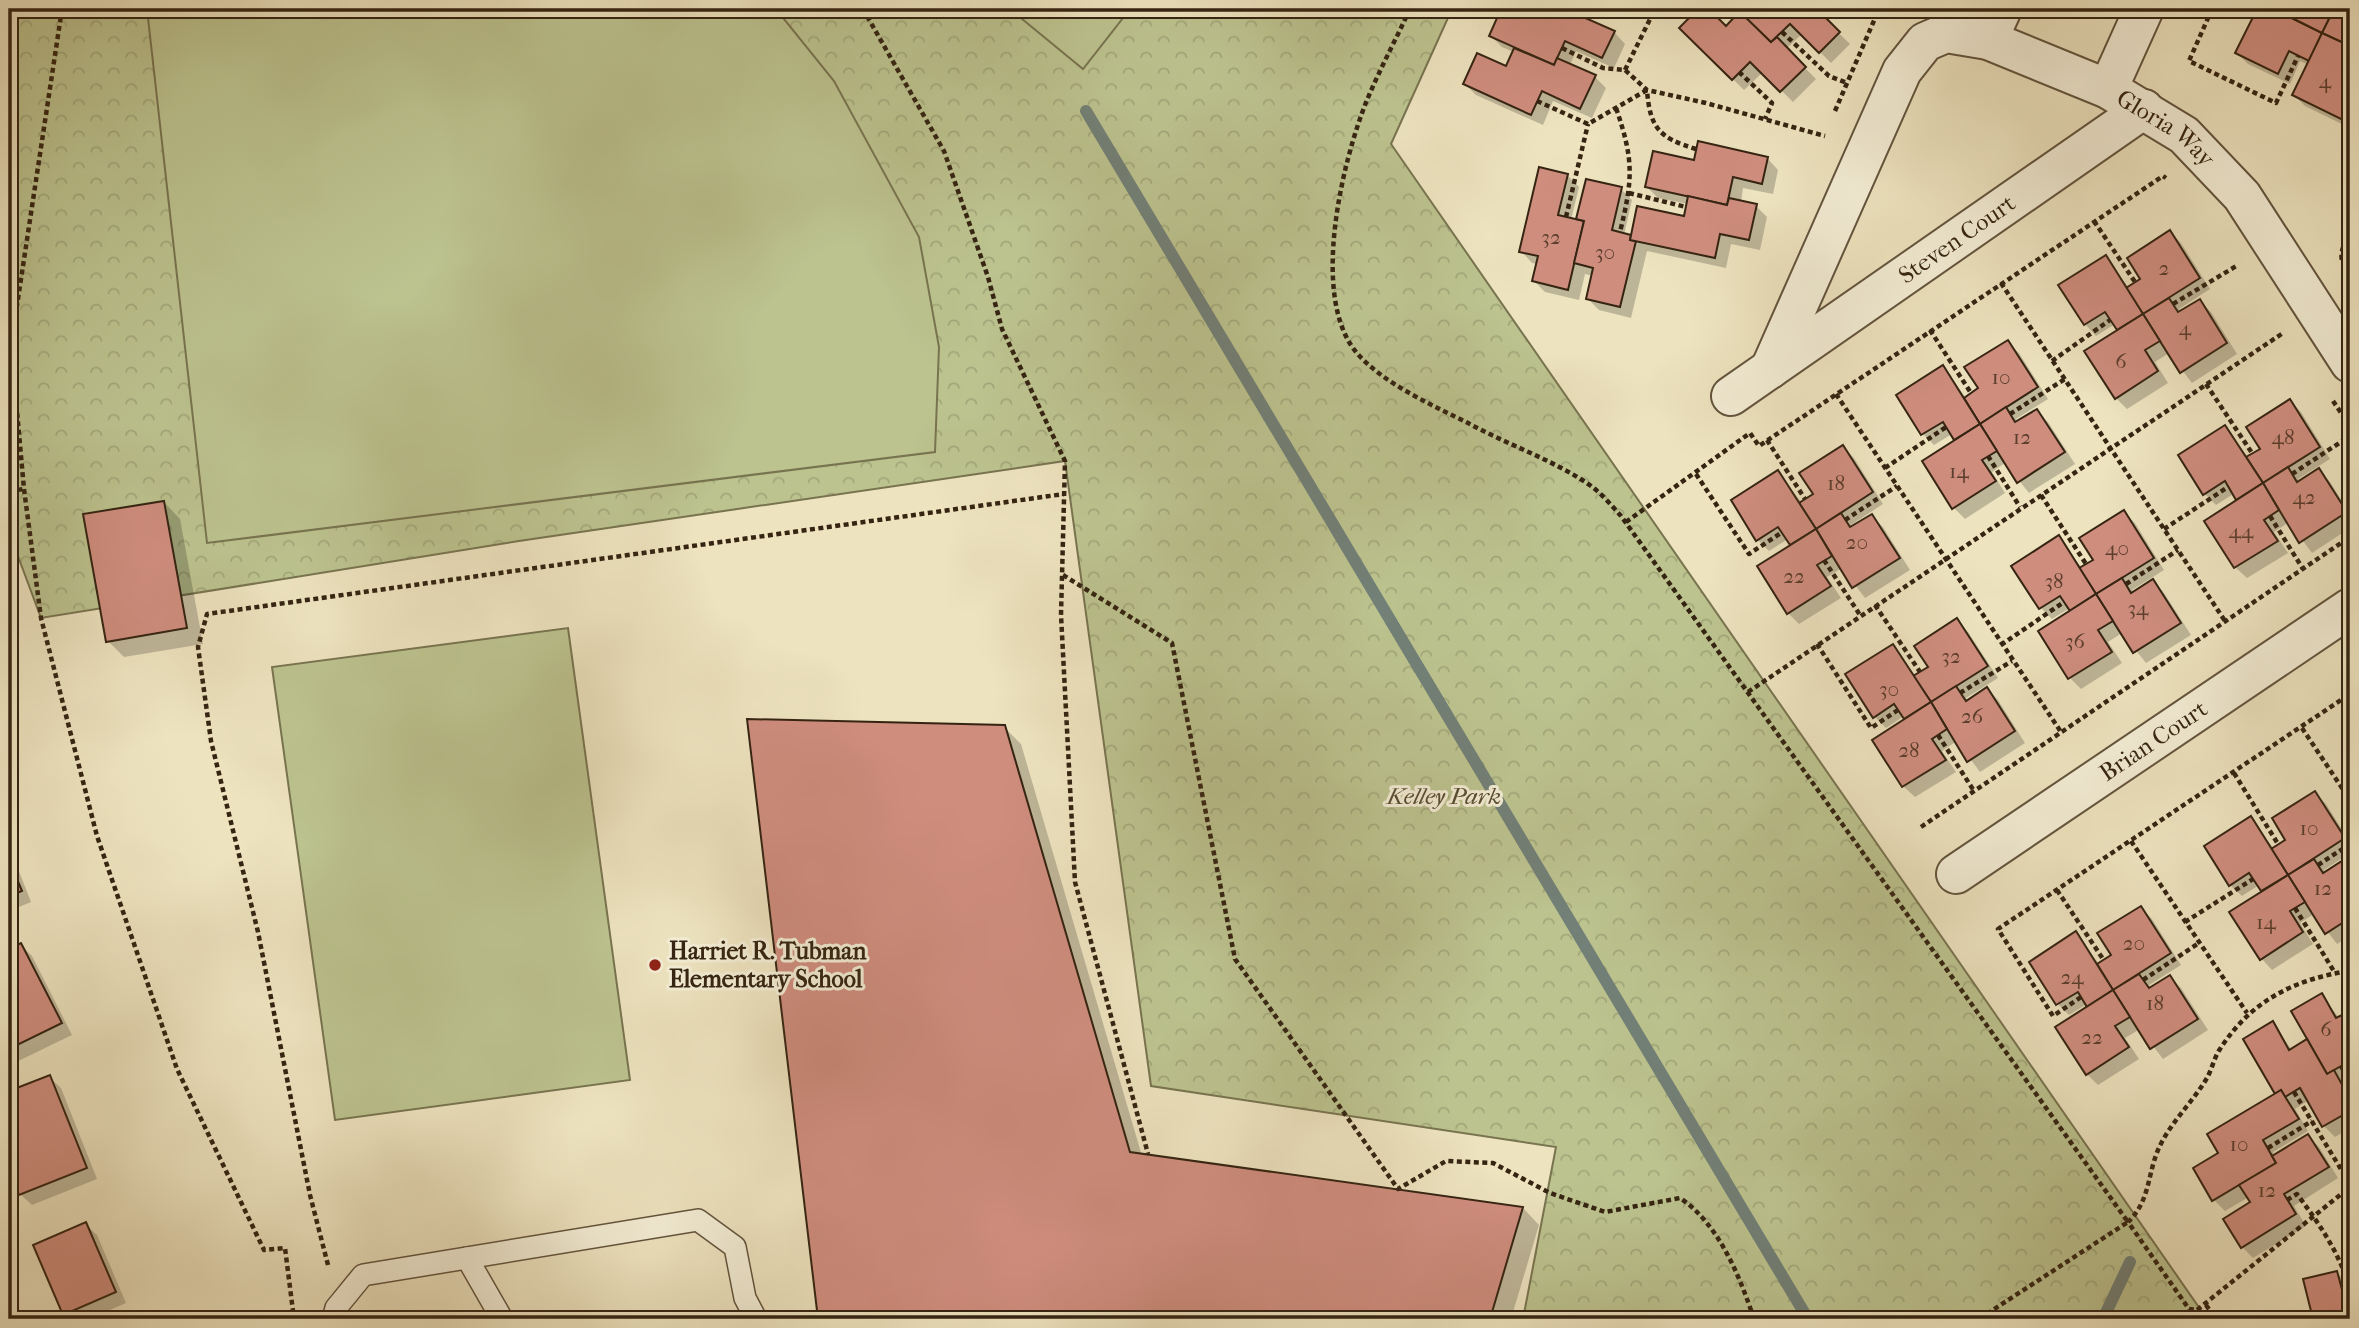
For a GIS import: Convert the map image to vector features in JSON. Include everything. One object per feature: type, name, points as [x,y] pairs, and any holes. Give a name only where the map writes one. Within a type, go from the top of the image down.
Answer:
[{"type":"street","points":[[2108,89],[2144,9]]},
{"type":"street","name":"Gloria Way","points":[[1770,369],[1902,71],[1925,42],[1946,33],[1995,24],[2144,109],[2184,135],[2242,196],[2350,363]]},
{"type":"street","name":"Steven Court","points":[[1731,396],[2144,109]]},
{"type":"street","name":"Brian Court","points":[[1956,874],[2350,608]]},
{"type":"lane","points":[[333,1319],[336,1308],[363,1275],[698,1220],[735,1247],[745,1298],[756,1319]]},
{"type":"lane","points":[[467,1258],[502,1319]]},
{"type":"path","points":[[62,9],[12,345],[24,489],[41,618],[97,836],[177,1069],[264,1250],[285,1248],[294,1319]]},
{"type":"path","points":[[863,9],[944,151],[988,277],[1002,329],[1065,461],[1061,615],[1075,882],[1148,1154]]},
{"type":"path","points":[[1410,9],[1366,102],[1347,163],[1337,223],[1332,286],[1342,330],[1357,353],[1403,389],[1505,443],[1570,473],[1594,488],[1626,523],[2189,1309],[2197,1310],[2206,1305],[2350,1186],[2294,1092]]},
{"type":"path","points":[[1639,9],[1652,15]]},
{"type":"path","points":[[1625,70],[1655,9]]},
{"type":"path","points":[[1876,17],[1879,9]]},
{"type":"path","points":[[2212,9],[2189,61],[2276,103],[2298,56]]},
{"type":"path","points":[[2288,9],[2297,13]]},
{"type":"path","points":[[1782,32],[1829,76],[1847,83]]},
{"type":"path","points":[[1562,48],[1603,68],[1625,70],[1647,90],[1825,136]]},
{"type":"path","points":[[1739,72],[1772,103],[1765,119]]},
{"type":"path","points":[[1566,217],[1588,124],[1647,90]]},
{"type":"path","points":[[1647,90],[1649,113],[1659,131],[1670,142],[1696,149]]},
{"type":"path","points":[[1537,101],[1588,124]]},
{"type":"path","points":[[1616,108],[1630,148],[1629,193],[1620,232]]},
{"type":"path","points":[[1626,523],[1751,433],[1759,446],[2163,176],[2170,179]]},
{"type":"path","points":[[1629,193],[1686,207]]},
{"type":"path","points":[[2094,221],[2135,282]]},
{"type":"path","points":[[2350,231],[2341,250],[2341,260],[2350,272]]},
{"type":"path","points":[[2173,304],[2242,263],[2234,252]]},
{"type":"path","points":[[2001,283],[2225,621]]},
{"type":"path","points":[[2052,361],[2110,320]]},
{"type":"path","points":[[1930,330],[1972,393]]},
{"type":"path","points":[[1748,692],[2286,331],[2294,341]]},
{"type":"path","points":[[2010,414],[2065,379]]},
{"type":"path","points":[[2206,384],[2252,453]]},
{"type":"path","points":[[1836,394],[2061,732]]},
{"type":"path","points":[[2329,394],[2350,426]]},
{"type":"path","points":[[1885,468],[1946,427]]},
{"type":"path","points":[[2292,474],[2350,436]]},
{"type":"path","points":[[1767,440],[1805,499]]},
{"type":"path","points":[[1988,456],[2020,507]]},
{"type":"path","points":[[1696,474],[1749,554],[1781,533]]},
{"type":"path","points":[[1845,520],[1896,486]]},
{"type":"path","points":[[2164,529],[2228,487]]},
{"type":"path","points":[[9,491],[24,489]]},
{"type":"path","points":[[330,1270],[310,1195],[258,932],[211,741],[198,647],[207,614],[1064,494]]},
{"type":"path","points":[[2041,495],[2086,564]]},
{"type":"path","points":[[2270,516],[2303,569]]},
{"type":"path","points":[[1920,827],[2350,537]]},
{"type":"path","points":[[2126,584],[2178,550]]},
{"type":"path","points":[[1824,560],[1860,615]]},
{"type":"path","points":[[1062,574],[1172,643],[1235,959],[1398,1189],[1446,1161],[1493,1163],[1550,1193],[1605,1212],[1680,1198],[1698,1210],[1740,1277],[1755,1319]]},
{"type":"path","points":[[2001,645],[2064,602]]},
{"type":"path","points":[[1875,605],[1920,672]]},
{"type":"path","points":[[1817,644],[1871,728],[1898,710]]},
{"type":"path","points":[[1960,693],[2012,661]]},
{"type":"path","points":[[2081,997],[2053,1016],[1998,929],[2350,694]]},
{"type":"path","points":[[2302,728],[2350,800]]},
{"type":"path","points":[[1938,735],[1974,791]]},
{"type":"path","points":[[2234,773],[2278,844]]},
{"type":"path","points":[[2131,841],[2248,1013]]},
{"type":"path","points":[[2318,865],[2350,844]]},
{"type":"path","points":[[2185,922],[2253,879]]},
{"type":"path","points":[[2057,890],[2103,959]]},
{"type":"path","points":[[2295,908],[2335,973]]},
{"type":"path","points":[[2144,980],[2199,943]]},
{"type":"path","points":[[1979,1319],[2128,1222],[2142,1208],[2162,1140],[2206,1080],[2219,1050],[2248,1013],[2258,1004],[2299,981],[2349,971]]},
{"type":"path","points":[[2341,1066],[2350,1081]]},
{"type":"path","points":[[2268,1148],[2312,1121]]},
{"type":"path","points":[[2287,1200],[2297,1194],[2314,1217],[2343,1263],[2350,1289]]},
{"type":"path","points":[[2206,1305],[2216,1319]]},
{"type":"green space","name":"Kelley Park","points":[[9,9],[1452,9],[1391,144],[2207,1319],[1523,1319],[1556,1147],[1151,1086],[1065,461],[519,541],[41,618],[9,532]]},
{"type":"green space","points":[[147,9],[776,9],[834,81],[919,237],[939,347],[935,452],[207,543]]},
{"type":"green space","points":[[1010,9],[1130,9],[1083,69]]},
{"type":"green space","points":[[568,628],[630,1080],[335,1120],[272,667]]},
{"type":"building","points":[[1501,9],[1517,9],[1528,14],[1530,9],[1565,9],[1615,31],[1602,58],[1565,41],[1554,65],[1489,36]]},
{"type":"building","points":[[1698,9],[1709,9],[1726,26],[1740,11],[1771,42],[1777,37],[1806,67],[1780,92],[1750,62],[1732,80],[1679,28]]},
{"type":"building","points":[[1737,9],[1817,9],[1840,32],[1819,53],[1790,24],[1771,42]]},
{"type":"building","points":[[2257,9],[2273,9],[2322,33],[2309,61],[2289,51],[2278,74],[2235,53]]},
{"type":"building","points":[[2299,9],[2334,9],[2322,33],[2294,19]]},
{"type":"building","points":[[2334,9],[2350,13],[2350,46],[2322,33]]},
{"type":"building","points":[[2322,33],[2350,46],[2343,63],[2350,66],[2350,105],[2343,120],[2292,95]]},
{"type":"building","points":[[1514,48],[1554,65],[1557,58],[1596,75],[1580,109],[1542,91],[1531,115],[1463,84],[1477,53],[1506,66]]},
{"type":"building","points":[[1698,141],[1768,157],[1762,184],[1733,177],[1727,205],[1645,187],[1653,151],[1694,160]]},
{"type":"building","points":[[1539,167],[1568,174],[1558,215],[1584,221],[1568,290],[1532,281],[1538,256],[1519,252]]},
{"type":"building","points":[[1586,179],[1622,187],[1612,230],[1631,235],[1630,240],[1636,241],[1620,307],[1586,299],[1593,268],[1574,263],[1584,221],[1576,219]]},
{"type":"building","points":[[1688,196],[1727,205],[1729,198],[1757,204],[1749,240],[1720,234],[1715,258],[1630,240],[1637,206],[1684,216]]},
{"type":"building","points":[[2170,230],[2200,278],[2143,314],[2126,288],[2140,279],[2127,258]]},
{"type":"building","points":[[2106,255],[2143,314],[2117,330],[2105,312],[2084,325],[2058,285]]},
{"type":"building","points":[[2169,298],[2178,312],[2200,299],[2227,343],[2180,373],[2143,314]]},
{"type":"building","points":[[2143,314],[2160,341],[2145,350],[2158,371],[2115,399],[2084,351]]},
{"type":"building","points":[[2008,340],[2038,387],[1980,424],[1964,398],[1978,388],[1964,367]]},
{"type":"building","points":[[1943,365],[1980,424],[1954,440],[1943,422],[1921,435],[1896,395]]},
{"type":"building","points":[[2290,399],[2320,447],[2263,483],[2246,457],[2260,449],[2246,427]]},
{"type":"building","points":[[2006,407],[2015,422],[2037,409],[2065,452],[2017,483],[1980,424]]},
{"type":"building","points":[[1980,424],[1997,451],[1982,460],[1996,481],[1952,509],[1922,461]]},
{"type":"building","points":[[2225,425],[2263,483],[2236,500],[2225,481],[2203,495],[2178,455]]},
{"type":"building","points":[[1843,445],[1873,492],[1816,529],[1799,503],[1813,494],[1799,473]]},
{"type":"building","points":[[2288,467],[2297,482],[2319,468],[2347,512],[2299,543],[2263,483]]},
{"type":"building","points":[[1778,470],[1816,529],[1790,545],[1778,527],[1756,541],[1731,500]]},
{"type":"building","points":[[2263,483],[2279,510],[2264,520],[2278,541],[2234,568],[2204,521]]},
{"type":"building","points":[[164,501],[187,628],[106,642],[83,514]]},
{"type":"building","points":[[2124,510],[2154,558],[2096,594],[2079,568],[2093,560],[2079,538]]},
{"type":"building","points":[[1841,513],[1850,527],[1872,514],[1900,558],[1852,588],[1816,529]]},
{"type":"building","points":[[1816,529],[1832,556],[1817,565],[1831,586],[1787,614],[1757,566]]},
{"type":"building","points":[[2059,535],[2096,594],[2070,611],[2060,596],[2039,609],[2011,566]]},
{"type":"building","points":[[2122,578],[2131,593],[2153,579],[2181,623],[2133,653],[2096,594]]},
{"type":"building","points":[[2096,594],[2113,621],[2098,630],[2112,652],[2068,679],[2038,631]]},
{"type":"building","points":[[1957,618],[1988,666],[1931,702],[1913,676],[1928,667],[1914,646]]},
{"type":"building","points":[[1893,644],[1931,702],[1904,719],[1894,704],[1873,718],[1845,674]]},
{"type":"building","points":[[1956,686],[1966,701],[1987,687],[2015,731],[1967,762],[1931,702]]},
{"type":"building","points":[[1931,702],[1947,729],[1932,739],[1946,760],[1902,787],[1872,740]]},
{"type":"building","points":[[747,719],[1005,725],[1130,1152],[1523,1207],[1490,1319],[818,1319]]},
{"type":"building","points":[[2315,791],[2345,838],[2288,875],[2271,849],[2285,840],[2272,818]]},
{"type":"building","points":[[2251,816],[2288,875],[2261,891],[2249,873],[2229,886],[2204,846]]},
{"type":"building","points":[[2314,859],[2323,873],[2345,859],[2350,868],[2350,918],[2325,934],[2288,875]]},
{"type":"building","points":[[9,860],[22,891],[9,896]]},
{"type":"building","points":[[2288,875],[2305,902],[2290,911],[2303,932],[2260,960],[2229,912]]},
{"type":"building","points":[[2141,906],[2171,953],[2113,990],[2097,964],[2111,955],[2097,933]]},
{"type":"building","points":[[2076,931],[2113,990],[2087,1007],[2078,992],[2056,1005],[2029,962]]},
{"type":"building","points":[[21,943],[62,1023],[9,1049],[9,949]]},
{"type":"building","points":[[2139,974],[2149,988],[2170,975],[2198,1019],[2150,1049],[2113,990]]},
{"type":"building","points":[[2113,990],[2130,1017],[2115,1026],[2129,1047],[2086,1075],[2055,1027]]},
{"type":"building","points":[[2322,993],[2336,1018],[2350,1011],[2350,1061],[2327,1074],[2291,1011]]},
{"type":"building","points":[[2273,1021],[2289,1050],[2307,1039],[2327,1074],[2334,1070],[2350,1099],[2350,1111],[2322,1127],[2300,1088],[2285,1097],[2281,1090],[2275,1094],[2243,1039]]},
{"type":"building","points":[[50,1075],[87,1168],[19,1195],[9,1169],[9,1091]]},
{"type":"building","points":[[2281,1090],[2299,1119],[2263,1140],[2276,1163],[2212,1201],[2193,1168],[2218,1153],[2207,1134]]},
{"type":"building","points":[[2308,1134],[2329,1167],[2284,1194],[2296,1214],[2241,1248],[2223,1219],[2250,1202],[2239,1185],[2276,1163],[2272,1156]]},
{"type":"building","points":[[86,1222],[116,1292],[63,1315],[33,1245]]},
{"type":"building","points":[[2337,1271],[2350,1319],[2313,1319],[2303,1279]]},
{"type":"waterway","points":[[1086,111],[1808,1319]]},
{"type":"waterway","points":[[2103,1319],[2130,1262]]},
{"type":"place","name":"Harriet R. Tubman Elementary School","points":[[655,965]]}]
